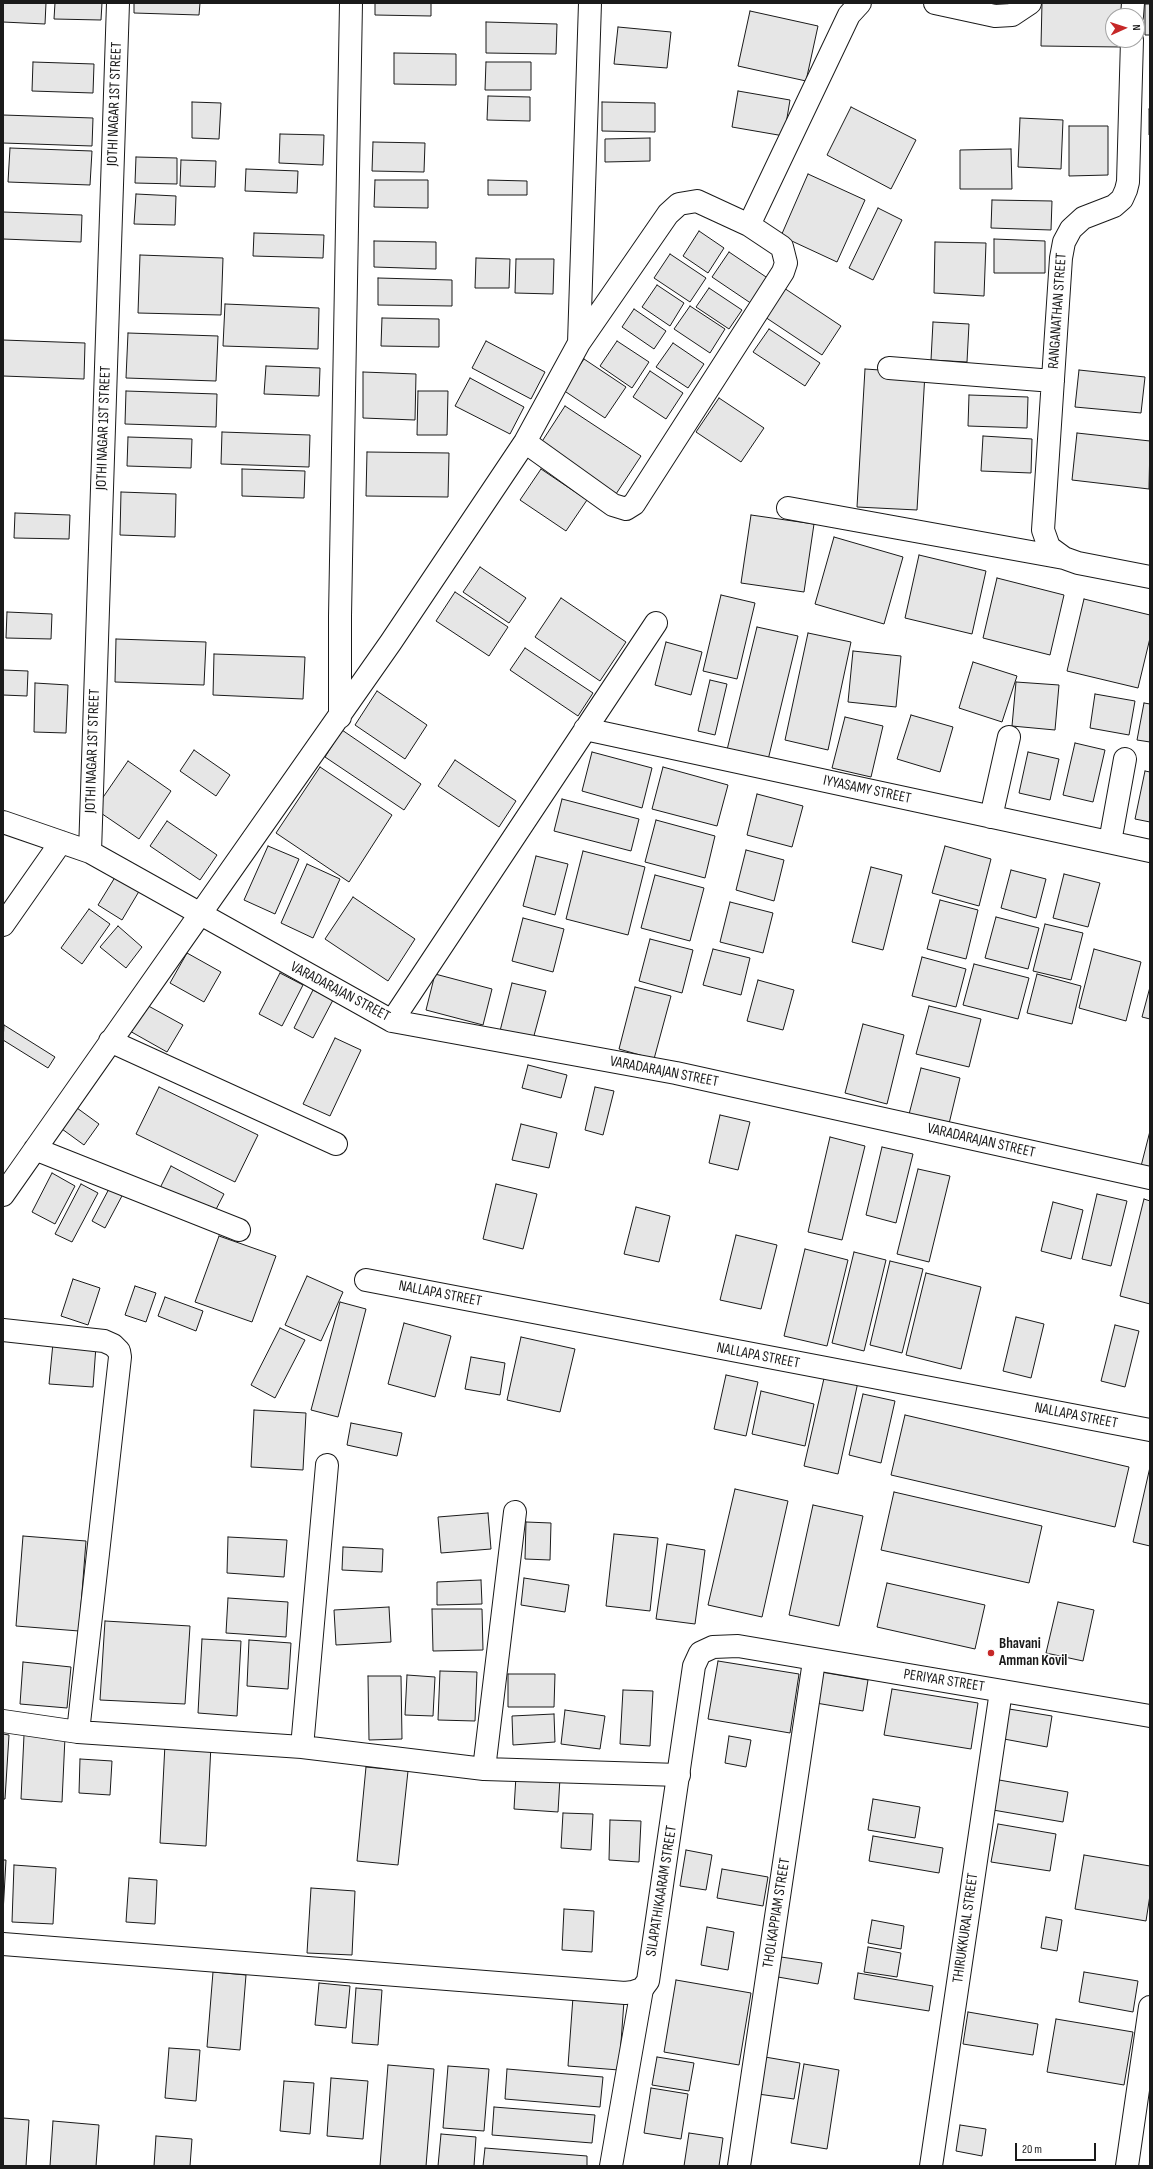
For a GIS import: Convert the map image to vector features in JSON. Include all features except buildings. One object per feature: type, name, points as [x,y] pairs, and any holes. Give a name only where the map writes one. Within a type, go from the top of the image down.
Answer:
[{"type":"street","name":"JOTHI NAGAR 1ST STREET","points":[[90,852],[118,3]]},
{"type":"street","points":[[340,717],[340,616],[351,3]]},
{"type":"street","points":[[579,343],[590,3]]},
{"type":"street","points":[[749,225],[849,16],[860,3]]},
{"type":"street","points":[[935,3],[995,16],[1012,15],[1030,3]]},
{"type":"street","name":"RANGANATHAN STREET","points":[[1064,558],[1049,547],[1044,530],[1053,381],[1064,242],[1071,229],[1083,218],[1114,206],[1122,199],[1128,182],[1132,48]]},
{"type":"street","points":[[3,1195],[199,914],[340,717],[525,442],[579,343],[668,214],[679,204],[697,200],[749,225],[782,247],[786,262],[783,272],[634,504],[626,509],[613,505],[525,442]]},
{"type":"street","points":[[889,368],[1053,381]]},
{"type":"street","points":[[788,508],[1064,558],[1078,563],[1150,577]]},
{"type":"street","points":[[392,1021],[656,623]]},
{"type":"street","name":"IYYASAMY STREET","points":[[585,729],[1150,851]]},
{"type":"street","points":[[991,817],[1009,737]]},
{"type":"street","points":[[1110,842],[1125,759]]},
{"type":"street","name":"VARADARAJAN STREET","points":[[3,822],[90,852],[392,1021],[676,1073],[1150,1178]]},
{"type":"street","points":[[3,925],[61,842]]},
{"type":"street","points":[[110,1042],[336,1144]]},
{"type":"street","points":[[35,1149],[238,1230]]},
{"type":"street","name":"NALLAPA STREET","points":[[366,1280],[1150,1430]]},
{"type":"street","points":[[3,1330],[104,1341],[113,1345],[119,1351],[120,1358],[78,1732]]},
{"type":"street","points":[[302,1747],[327,1465]]},
{"type":"street","points":[[484,1769],[515,1512]]},
{"type":"street","name":"PERIYAR STREET","points":[[738,1646],[814,1661],[1001,1690],[1150,1716]]},
{"type":"street","name":"SILAPATHIKAARAM STREET","points":[[611,2166],[642,1989],[648,1981],[694,1666],[700,1653],[713,1647],[738,1646]]},
{"type":"street","name":"THOLKAPPIAM STREET","points":[[739,2166],[814,1661]]},
{"type":"street","name":"THIRUKKURAL STREET","points":[[931,2166],[1001,1690]]},
{"type":"street","points":[[3,1721],[78,1732],[302,1747],[484,1769],[679,1775]]},
{"type":"street","points":[[3,1944],[625,1993],[642,1989]]},
{"type":"street","points":[[1127,2166],[1150,2007]]},
{"type":"place","name":"Bhavani Amman Kovil","points":[[991,1653]]}]
